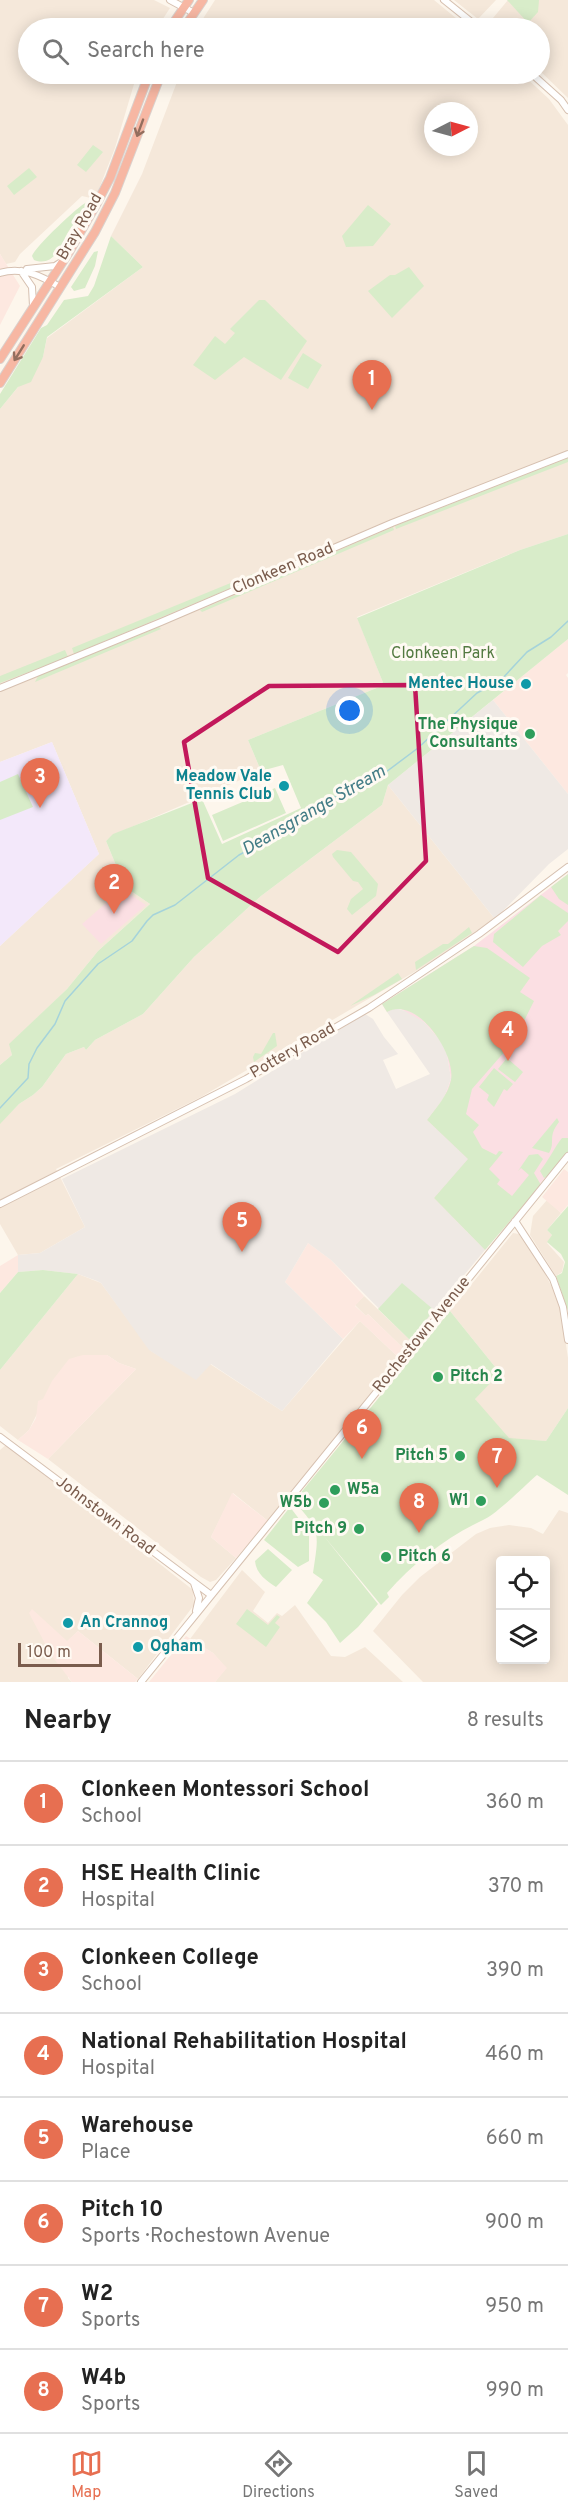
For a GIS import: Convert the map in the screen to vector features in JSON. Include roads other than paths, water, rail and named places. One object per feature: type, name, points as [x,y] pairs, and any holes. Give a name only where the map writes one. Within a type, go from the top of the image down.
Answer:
[{"type":"highway","points":[[191,18],[203,0]]},
{"type":"highway","points":[[176,18],[186,3]]},
{"type":"highway","name":"Bray Road","points":[[0,359],[81,232],[110,178],[145,84]]},
{"type":"highway","name":"Bray Road","points":[[0,383],[95,232],[115,193],[157,84]]},
{"type":"main road","points":[[170,0],[186,3],[194,13]]},
{"type":"main road","points":[[444,0],[466,18]]},
{"type":"main road","points":[[544,84],[561,99],[568,110]]},
{"type":"main road","points":[[0,273],[55,266],[63,261]]},
{"type":"main road","points":[[20,270],[49,280],[60,287]]},
{"type":"main road","points":[[20,270],[32,288],[33,306]]},
{"type":"main road","name":"Clonkeen Road","points":[[0,688],[375,530],[568,454]]},
{"type":"main road","name":"Pottery Road","points":[[0,1204],[246,1079],[369,1008],[479,934],[568,867]]},
{"type":"main road","name":"Rochestown Avenue","points":[[141,1682],[568,1156]]},
{"type":"main road","points":[[515,1221],[553,1279],[563,1307],[568,1340]]},
{"type":"main road","name":"Johnstown Road","points":[[0,1437],[211,1595]]},
{"type":"main road","points":[[194,1583],[199,1598],[195,1614]]},
{"type":"waterway","name":"Deansgrange Stream","points":[[0,1108],[28,1078],[29,1064],[37,1048],[55,1024],[65,1001],[98,964],[132,941],[153,915],[175,905],[239,855],[308,818],[336,796],[374,781],[418,748],[477,693],[501,680],[527,652],[551,637],[568,621]]},
{"type":"place","name":"Clonkeen Montessori School","points":[[372,410]]},
{"type":"place","name":"Mentec House","points":[[526,684]]},
{"type":"place","name":"The Physique Consultants","points":[[530,734]]},
{"type":"place","name":"Meadow Vale Tennis Club","points":[[284,786]]},
{"type":"place","name":"Clonkeen College","points":[[40,808]]},
{"type":"place","name":"HSE Health Clinic","points":[[114,914]]},
{"type":"place","name":"National Rehabilitation Hospital","points":[[508,1061]]},
{"type":"place","name":"Warehouse","points":[[242,1252]]},
{"type":"place","name":"Pitch 2","points":[[438,1377]]},
{"type":"place","name":"Pitch 5","points":[[460,1456]]},
{"type":"place","name":"Pitch 10","points":[[362,1459]]},
{"type":"place","name":"W2","points":[[497,1488]]},
{"type":"place","name":"W5a","points":[[335,1490]]},
{"type":"place","name":"W1","points":[[481,1501]]},
{"type":"place","name":"W5b","points":[[324,1503]]},
{"type":"place","name":"Pitch 9","points":[[359,1529]]},
{"type":"place","name":"W4b","points":[[419,1533]]},
{"type":"place","name":"Pitch 6","points":[[386,1557]]},
{"type":"place","name":"An Crannog","points":[[68,1623]]},
{"type":"place","name":"Ogham","points":[[138,1647]]},
{"type":"park label","name":"Clonkeen Park","points":[[443,654]]}]
